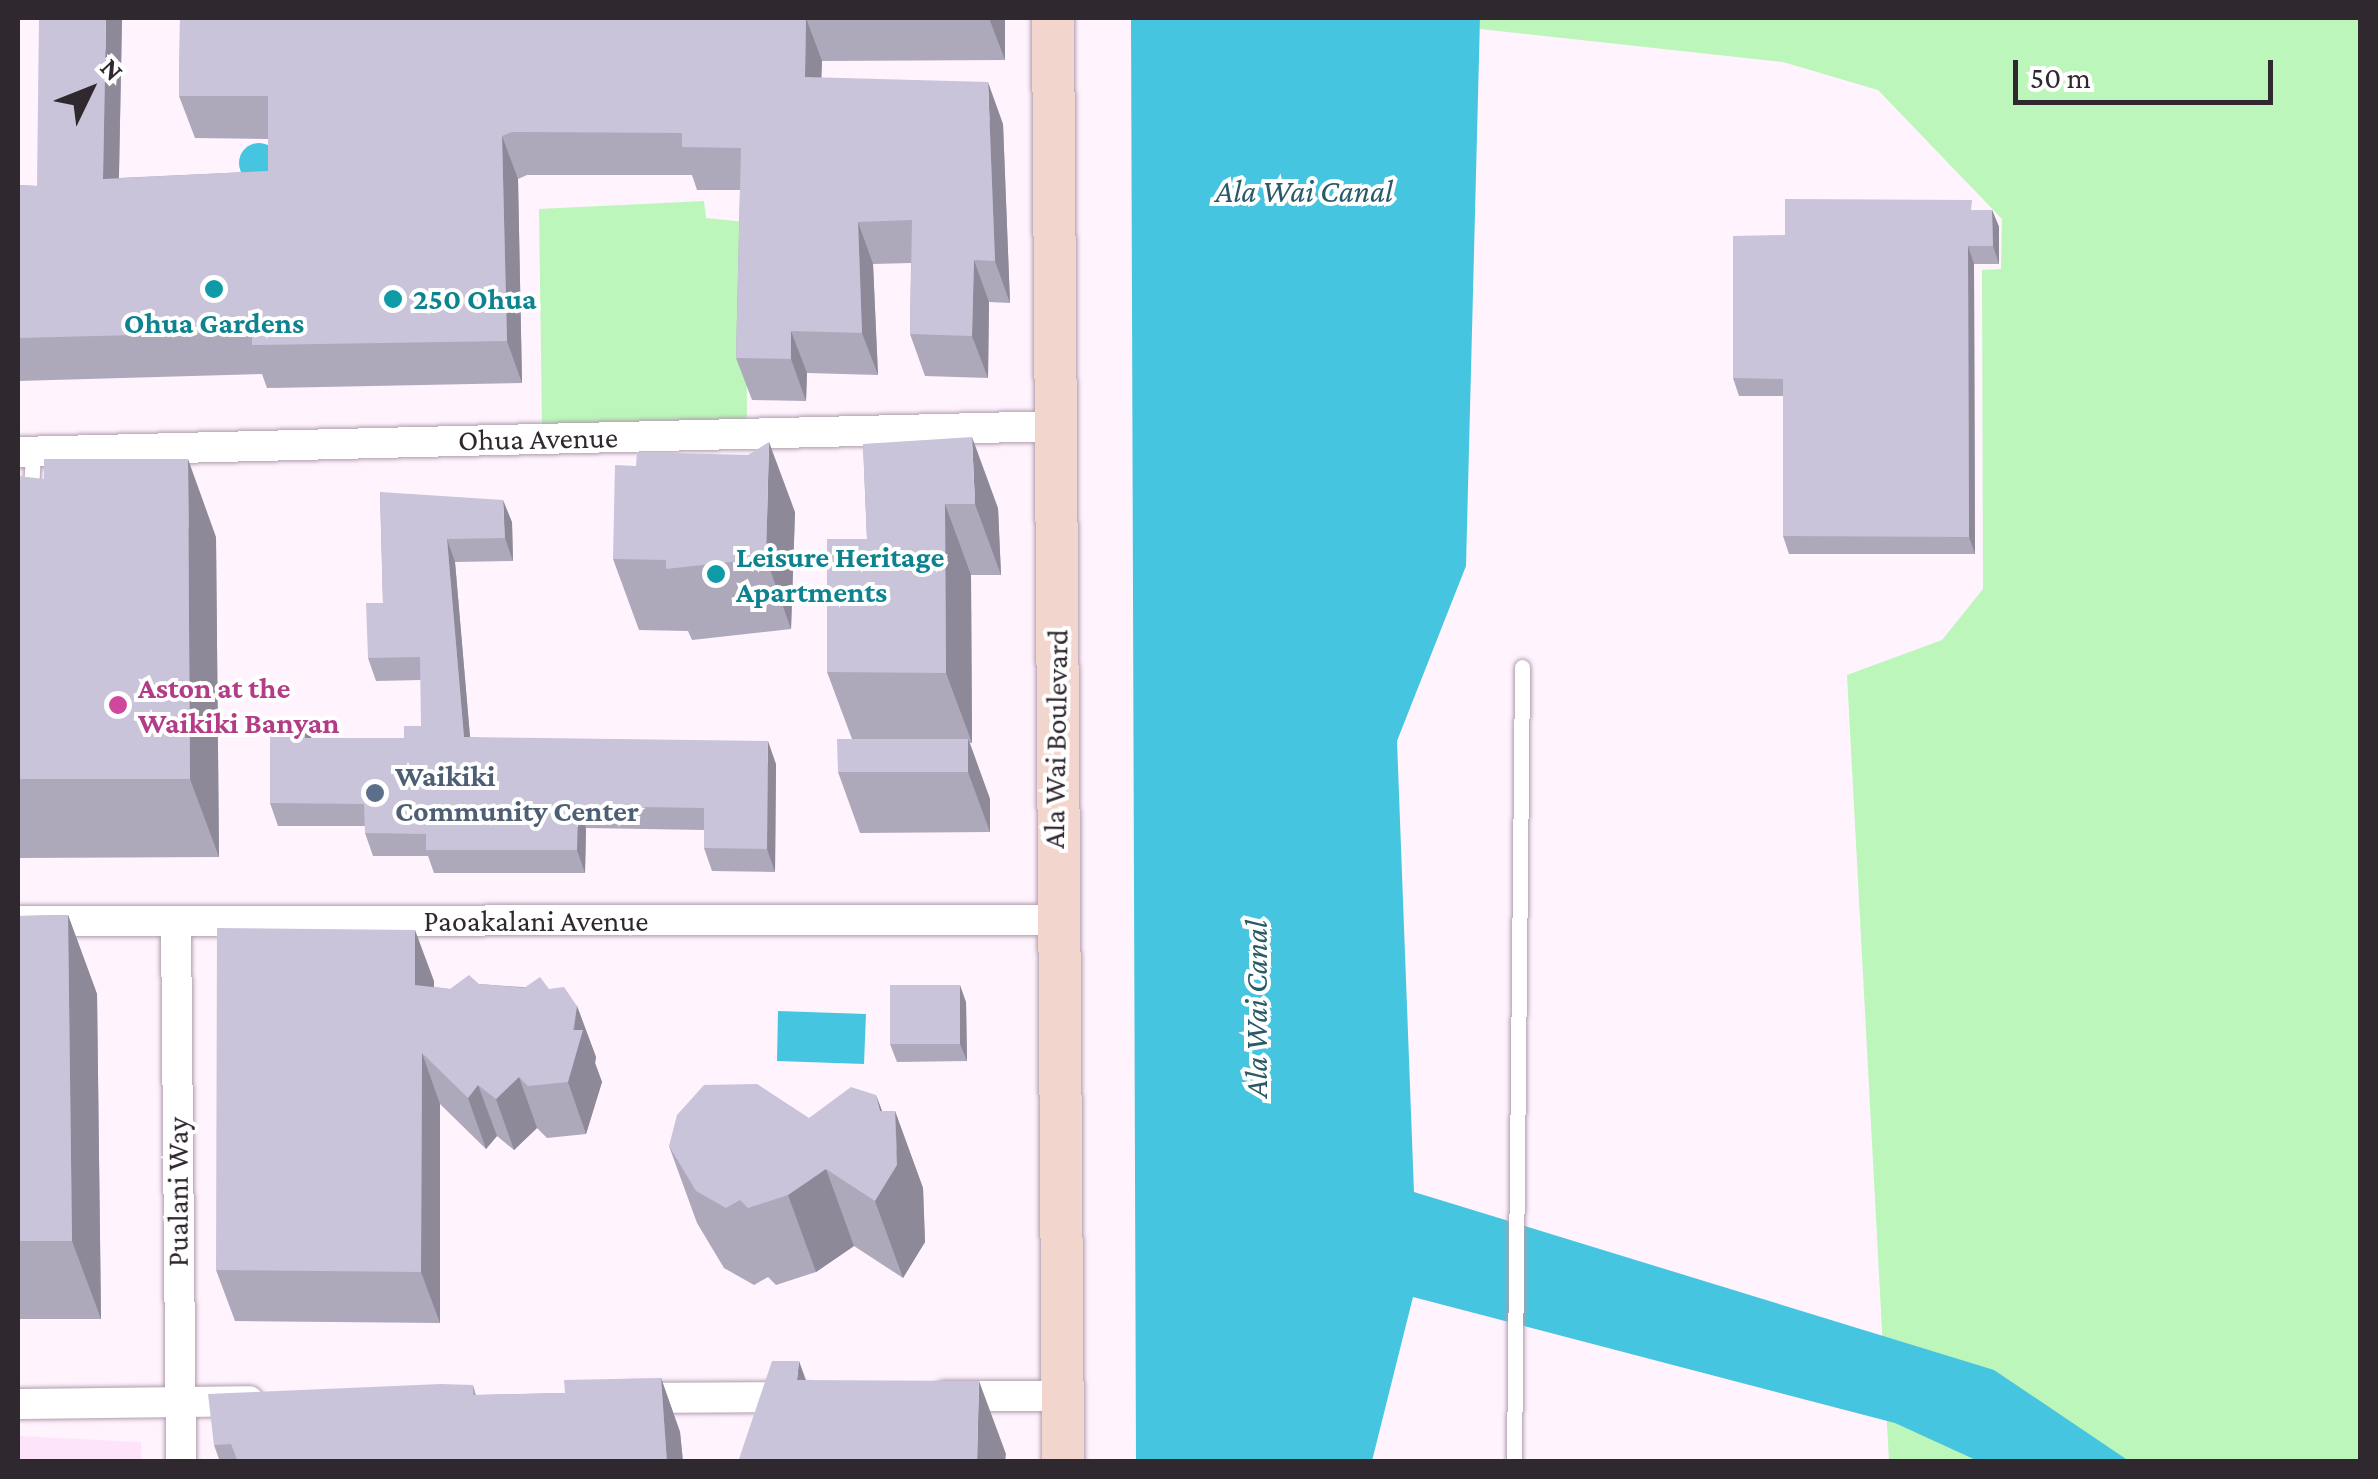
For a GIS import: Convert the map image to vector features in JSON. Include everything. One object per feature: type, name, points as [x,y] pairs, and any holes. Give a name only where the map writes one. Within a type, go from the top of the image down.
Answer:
[{"type":"main road","name":"Ala Wai Boulevard","points":[[1053,18],[1060,426],[1054,920],[1063,1462]]},
{"type":"street","name":"Ohua Avenue","points":[[25,452],[1060,426]]},
{"type":"street","name":"Paoakalani Avenue","points":[[18,921],[1054,920]]},
{"type":"street","name":"Pualani Way","points":[[176,922],[181,1462]]},
{"type":"street","points":[[907,1396],[1062,1396]]},
{"type":"street","points":[[597,1398],[830,1397]]},
{"type":"street","points":[[18,1404],[278,1400]]},
{"type":"lane","points":[[18,522],[30,511],[25,452]]},
{"type":"lane","points":[[1514,1462],[1522,667]]},
{"type":"shaded area","points":[[18,1436],[141,1442],[142,1461],[18,1461]]},
{"type":"green space","points":[[1480,18],[2360,18],[2360,1461],[1889,1461],[1847,675],[1942,640],[1983,589],[1982,270],[2001,269],[2002,219],[1878,90],[1783,62],[1480,29]]},
{"type":"green space","points":[[704,201],[706,218],[746,222],[747,424],[542,426],[539,209]]},
{"type":"water","name":"Ala Wai Canal","points":[[1131,18],[1480,18],[1466,566],[1397,741],[1414,1192],[1994,1370],[2129,1461],[1978,1461],[1895,1423],[1413,1297],[1372,1461],[1136,1461]]},
{"type":"water","points":[[259,143],[273,149],[279,163],[273,177],[259,183],[245,177],[239,163],[245,149]]},
{"type":"water","points":[[778,1011],[866,1014],[864,1064],[777,1061]]},
{"type":"building","points":[[39,18],[106,18],[103,179],[268,171],[268,96],[179,96],[180,18],[806,18],[805,77],[988,82],[995,261],[974,260],[972,336],[910,334],[912,220],[858,222],[862,333],[791,331],[791,359],[736,358],[741,148],[682,147],[682,133],[512,132],[502,136],[507,341],[252,345],[252,332],[18,338],[18,185],[37,186]]},
{"type":"building","points":[[1785,199],[1972,200],[1971,210],[1992,210],[1993,246],[1968,246],[1969,537],[1783,536],[1783,379],[1733,378],[1733,236],[1785,235]]},
{"type":"building","points":[[972,437],[975,504],[945,504],[946,673],[827,672],[827,539],[867,539],[863,444]]},
{"type":"building","points":[[769,442],[766,558],[666,569],[666,560],[613,559],[615,465],[636,466],[637,452],[748,455]]},
{"type":"building","name":"Aston at the Waikiki Banyan","points":[[44,459],[188,459],[190,779],[18,779],[18,476],[44,479]]},
{"type":"building","points":[[380,492],[503,500],[505,538],[447,539],[464,737],[768,741],[767,849],[704,848],[704,808],[578,806],[577,850],[426,850],[426,834],[365,833],[364,804],[270,803],[270,722],[305,722],[305,738],[404,738],[404,726],[421,726],[420,657],[368,658],[366,603],[383,603]]},
{"type":"building","points":[[837,739],[968,739],[968,772],[838,772]]},
{"type":"building","points":[[68,915],[72,1241],[18,1241],[18,916]]},
{"type":"building","points":[[217,928],[415,930],[415,985],[450,989],[469,975],[479,984],[524,988],[540,977],[549,989],[564,987],[577,1006],[573,1030],[583,1030],[568,1082],[528,1086],[519,1077],[496,1099],[478,1085],[468,1098],[422,1053],[421,1272],[216,1270]]},
{"type":"building","points":[[890,985],[960,985],[960,1044],[890,1044]]},
{"type":"building","points":[[757,1084],[809,1118],[851,1087],[876,1095],[880,1111],[895,1111],[897,1165],[875,1201],[826,1169],[788,1195],[748,1208],[740,1200],[726,1208],[696,1191],[669,1146],[677,1115],[704,1085]]},
{"type":"building","points":[[772,1361],[799,1361],[797,1380],[979,1381],[977,1462],[738,1462]]},
{"type":"building","points":[[661,1378],[667,1462],[238,1462],[231,1444],[214,1445],[208,1394],[441,1384],[473,1385],[473,1395],[565,1393],[564,1380]]},
{"type":"place","name":"Ohua Gardens","points":[[214,289]]},
{"type":"place","name":"250 Ohua","points":[[393,299]]},
{"type":"place","name":"Leisure Heritage Apartments","points":[[716,574]]},
{"type":"place","name":"Aston at the Waikiki Banyan","points":[[118,705]]},
{"type":"place","name":"Waikiki Community Center","points":[[375,793]]}]
